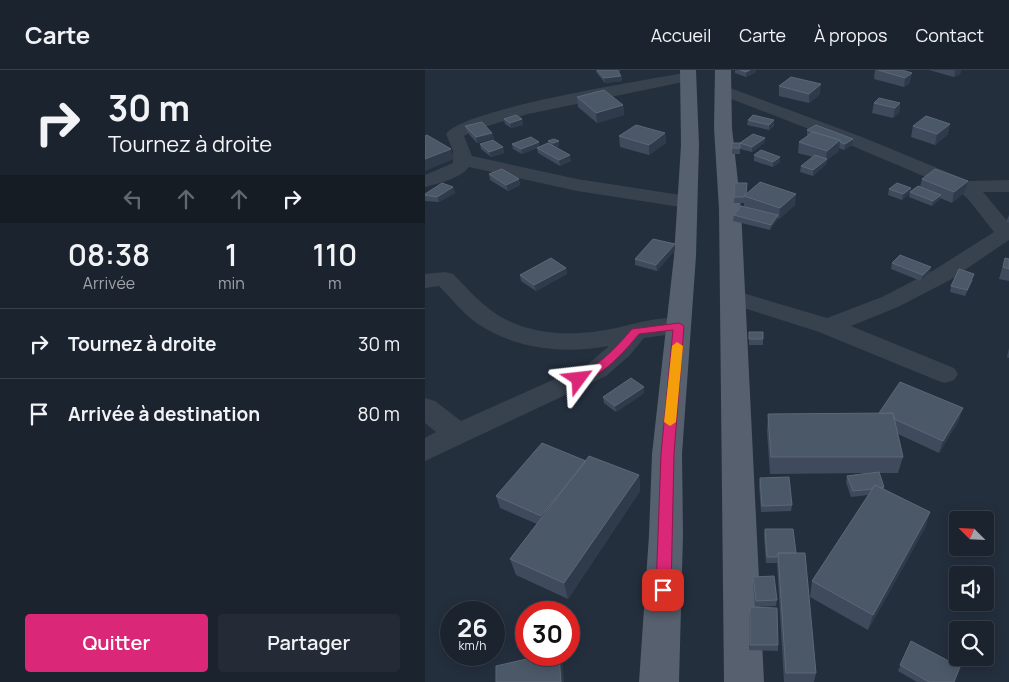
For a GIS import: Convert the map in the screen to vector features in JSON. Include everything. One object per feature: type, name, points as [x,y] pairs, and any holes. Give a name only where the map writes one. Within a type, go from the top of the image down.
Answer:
[{"type":"main road","points":[[659,682],[666,535],[667,454],[685,256],[690,146],[688,74]]},
{"type":"main road","points":[[722,80],[723,128],[730,209],[744,682]]},
{"type":"street","points":[[425,181],[462,166],[463,160],[455,134],[466,126],[499,116],[688,74]]},
{"type":"street","points":[[722,80],[856,141],[966,187],[1007,233],[942,275],[890,302],[828,326]]},
{"type":"street","points":[[463,160],[577,185],[687,202]]},
{"type":"street","points":[[966,187],[1009,186]]},
{"type":"street","points":[[425,266],[435,280],[487,319],[517,334],[551,342],[581,343],[608,340],[636,331],[679,326]]},
{"type":"street","points":[[733,297],[828,326],[945,374]]},
{"type":"street","points":[[425,450],[562,388],[597,370],[620,350],[636,331]]},
{"type":"street","points":[[425,408],[457,434]]},
{"type":"building","points":[[597,70],[617,70],[621,76],[604,78]]},
{"type":"building","points":[[878,70],[902,70],[912,73],[905,78]]},
{"type":"building","points":[[791,77],[821,84],[809,94],[779,86]]},
{"type":"building","points":[[604,90],[623,105],[596,113],[577,97]]},
{"type":"building","points":[[879,98],[900,103],[895,108],[874,103]]},
{"type":"building","points":[[516,115],[522,119],[510,123],[504,119]]},
{"type":"building","points":[[753,115],[774,120],[769,125],[748,120]]},
{"type":"building","points":[[926,116],[950,124],[937,134],[913,126]]},
{"type":"building","points":[[482,122],[492,133],[476,137],[465,126]]},
{"type":"building","points":[[636,125],[665,133],[649,145],[619,136]]},
{"type":"building","points":[[816,125],[853,139],[845,144],[840,142],[840,140],[807,130]]},
{"type":"building","points":[[813,132],[840,140],[827,151],[799,142]]},
{"type":"building","points":[[753,134],[765,138],[752,147],[740,143]]},
{"type":"building","points":[[427,135],[451,149],[425,159],[425,136]]},
{"type":"building","points":[[531,137],[539,142],[521,149],[512,144]]},
{"type":"building","points":[[554,139],[559,141],[553,143],[548,141]]},
{"type":"building","points":[[493,140],[503,147],[489,152],[480,144]]},
{"type":"building","points":[[548,143],[570,155],[559,160],[537,148]]},
{"type":"building","points":[[732,143],[740,143],[740,148],[732,148]]},
{"type":"building","points":[[761,150],[780,157],[773,162],[754,155]]},
{"type":"building","points":[[815,155],[827,159],[813,170],[801,166]]},
{"type":"building","points":[[502,169],[519,179],[506,185],[489,174]]},
{"type":"building","points":[[935,169],[968,181],[954,192],[922,179]]},
{"type":"building","points":[[760,182],[796,194],[780,208],[744,196]]},
{"type":"building","points":[[442,183],[453,187],[437,197],[425,195],[425,194]]},
{"type":"building","points":[[735,183],[747,183],[744,197],[734,197]]},
{"type":"building","points":[[897,183],[911,188],[903,194],[889,189]]},
{"type":"building","points":[[918,186],[941,195],[933,201],[910,192]]},
{"type":"building","points":[[741,206],[778,215],[771,225],[734,215]]},
{"type":"building","points":[[653,239],[675,244],[656,265],[635,259]]},
{"type":"building","points":[[900,255],[931,267],[923,275],[892,263]]},
{"type":"building","points":[[551,258],[566,268],[534,285],[520,275]]},
{"type":"building","points":[[1005,258],[1009,259],[1009,269],[1003,267]]},
{"type":"building","points":[[959,269],[974,274],[967,290],[951,286]]},
{"type":"building","points":[[749,332],[763,332],[763,339],[749,339]]},
{"type":"building","points":[[631,378],[644,387],[615,406],[603,397]]},
{"type":"building","points":[[900,382],[963,408],[943,441],[894,419],[893,413],[879,413]]},
{"type":"building","points":[[893,413],[903,457],[771,457],[768,414]]},
{"type":"building","points":[[542,443],[586,461],[541,516],[496,496]]},
{"type":"building","points":[[589,456],[639,475],[564,583],[510,559]]},
{"type":"building","points":[[879,472],[884,487],[881,488],[875,485],[872,489],[853,491],[847,476]]},
{"type":"building","points":[[789,477],[792,505],[762,506],[760,478]]},
{"type":"building","points":[[875,485],[930,512],[873,615],[812,581]]},
{"type":"building","points":[[765,529],[793,529],[796,553],[778,553],[777,557],[767,557]]},
{"type":"building","points":[[778,553],[805,553],[816,673],[786,673]]},
{"type":"building","points":[[774,576],[777,600],[756,601],[753,577]]},
{"type":"building","points":[[750,607],[777,608],[778,645],[750,645]]},
{"type":"building","points":[[911,641],[949,661],[949,666],[960,667],[954,682],[929,682],[900,665]]},
{"type":"building","points":[[515,662],[515,666],[560,666],[561,682],[496,682],[496,666],[505,666],[505,664]]},
{"type":"slow traffic","points":[[670,422],[677,346]]},
{"type":"route","points":[[579,379],[597,370],[620,350],[636,331],[679,326],[667,454],[663,590]]}]
